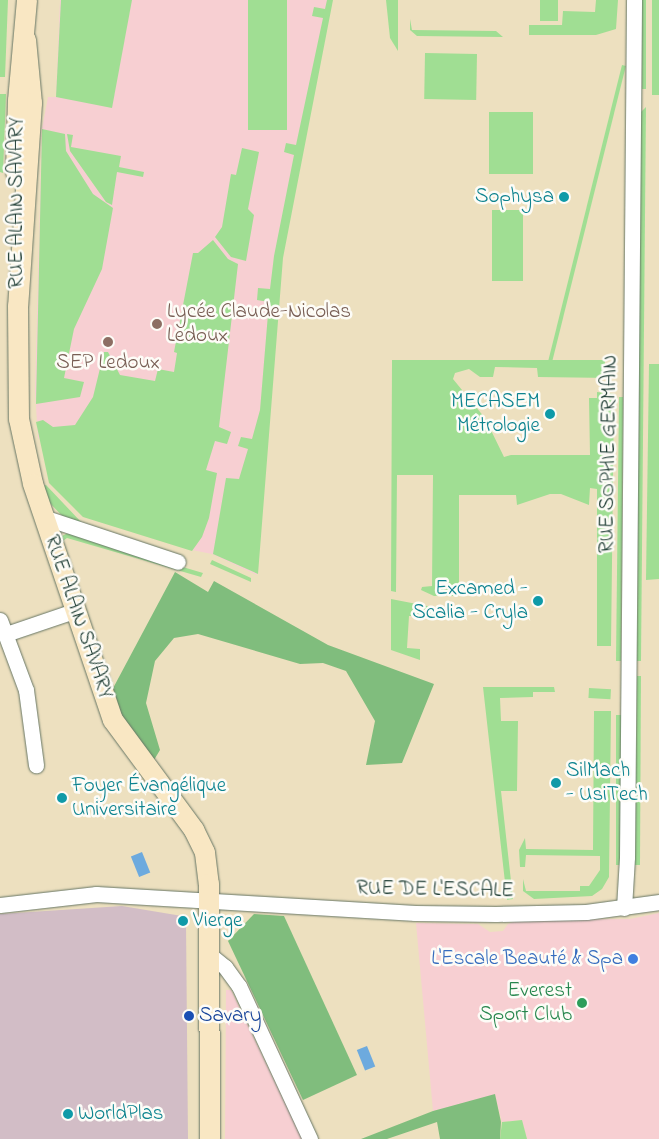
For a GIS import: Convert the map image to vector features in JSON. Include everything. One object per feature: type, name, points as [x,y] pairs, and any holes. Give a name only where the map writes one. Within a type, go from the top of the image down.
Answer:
[{"type":"street","name":"RUE ALAIN SAVARY","points":[[27,0],[26,40],[32,103],[18,306],[17,401],[32,484],[74,611],[113,720],[206,853],[210,902],[210,1139]]},
{"type":"street","name":"RUE SOPHIE GERMAIN","points":[[624,908],[627,857],[634,0]]},
{"type":"street","points":[[43,517],[178,562]]},
{"type":"street","points":[[36,765],[30,707],[3,627],[74,611]]},
{"type":"street","name":"RUE DE L'ESCALE","points":[[0,905],[96,894],[415,914],[586,912],[659,902]]},
{"type":"street","points":[[209,954],[225,967],[239,986],[310,1139]]},
{"type":"shaded area","name":"Lycée Claude-Nicolas Ledoux","points":[[60,0],[332,0],[282,258],[257,575],[212,554],[192,550],[38,438],[35,391],[42,129],[48,97],[56,97]]},
{"type":"shaded area","points":[[122,906],[182,916],[186,921],[188,1139],[0,1139],[0,914]]},
{"type":"shaded area","points":[[659,913],[659,1139],[527,1139],[522,1120],[502,1122],[495,1095],[433,1111],[416,923],[478,924],[490,932],[503,931],[508,924],[518,920],[630,919]]},
{"type":"shaded area","points":[[226,990],[231,990],[302,1139],[225,1139]]},
{"type":"green space","points":[[0,0],[8,0],[5,77],[0,77]]},
{"type":"green space","points":[[61,0],[132,0],[112,108],[56,97]]},
{"type":"green space","points":[[248,0],[287,0],[287,130],[248,130]]},
{"type":"green space","points":[[327,0],[333,0],[283,258],[258,574],[213,554],[226,478],[239,479],[248,449],[238,446],[241,437],[252,439],[260,410],[269,302],[257,300],[258,288],[270,289],[274,256],[294,155],[284,152],[286,143],[296,145],[323,18],[312,16],[314,7],[325,9]]},
{"type":"green space","points":[[386,0],[398,0],[398,51],[390,38]]},
{"type":"green space","points":[[540,0],[558,0],[558,21],[540,21]]},
{"type":"green space","points":[[596,0],[618,0],[616,29],[596,35],[529,35],[529,25],[562,25],[563,11],[595,12]]},
{"type":"green space","points":[[642,0],[646,0],[646,89],[642,89]]},
{"type":"green space","points":[[652,0],[659,0],[659,95],[652,95]]},
{"type":"green space","points":[[410,19],[412,30],[496,31],[503,37],[417,36],[410,30]]},
{"type":"green space","points":[[425,53],[477,54],[476,100],[424,99]]},
{"type":"green space","points":[[622,65],[626,66],[551,366],[547,365]]},
{"type":"green space","points":[[0,94],[6,94],[3,173],[0,172]]},
{"type":"green space","points":[[646,107],[641,661],[637,661],[640,113]]},
{"type":"green space","points":[[489,112],[533,112],[533,174],[489,174]]},
{"type":"green space","points":[[42,129],[65,134],[66,151],[93,194],[113,208],[102,269],[74,329],[64,378],[84,382],[80,397],[36,404]]},
{"type":"green space","points":[[67,134],[73,135],[71,147],[121,156],[119,167],[144,172],[143,177],[117,172],[112,205],[106,202],[70,151]]},
{"type":"green space","points":[[242,148],[259,152],[248,209],[254,215],[246,261],[231,257],[215,237],[222,227],[231,174],[236,175]]},
{"type":"green space","points":[[492,210],[523,210],[523,281],[492,281]]},
{"type":"green space","points":[[213,240],[228,259],[238,264],[219,427],[231,432],[227,444],[215,441],[206,470],[217,473],[209,518],[202,537],[192,551],[83,517],[49,483],[36,422],[43,420],[53,427],[75,425],[93,397],[104,352],[108,352],[120,375],[155,381],[158,369],[174,372],[177,353],[174,352],[193,253],[198,253]]},
{"type":"green space","points":[[392,360],[605,360],[605,374],[612,374],[611,378],[538,377],[537,368],[495,367],[493,377],[480,377],[469,369],[455,373],[453,379],[485,418],[504,457],[511,455],[590,455],[589,398],[597,398],[597,392],[614,394],[611,646],[597,646],[597,489],[590,488],[589,505],[561,494],[550,494],[517,505],[516,495],[459,495],[459,596],[434,596],[421,590],[422,587],[432,586],[433,475],[397,475],[396,592],[391,591]]},
{"type":"green space","points":[[649,364],[659,364],[659,579],[646,580]]},
{"type":"green space","points":[[619,397],[623,397],[621,661],[616,661]]},
{"type":"green space","points":[[46,485],[82,523],[186,557],[68,522],[46,499],[41,487]]},
{"type":"green space","points":[[68,533],[203,573],[201,577],[67,538],[60,543],[62,536]]},
{"type":"green space","points":[[212,560],[251,578],[251,582],[210,564]]},
{"type":"green space","points":[[175,572],[208,592],[214,581],[328,645],[434,684],[402,763],[366,765],[375,721],[346,671],[323,663],[300,664],[198,634],[174,638],[155,661],[146,703],[160,750],[151,765],[133,740],[111,692]]},
{"type":"green space","points":[[391,599],[458,612],[458,617],[409,616],[407,648],[420,649],[420,660],[391,650]]},
{"type":"green space","points":[[637,676],[641,676],[640,865],[635,865]]},
{"type":"green space","points":[[483,687],[554,687],[555,692],[533,692],[533,697],[500,698],[501,721],[518,721],[517,791],[501,791],[513,899],[507,900]]},
{"type":"green space","points":[[589,688],[611,689],[610,699],[588,698]]},
{"type":"green space","points":[[594,711],[611,711],[609,877],[602,889],[592,896],[534,899],[523,891],[523,879],[526,891],[580,891],[580,886],[589,886],[600,870],[600,856],[526,855],[525,867],[520,867],[519,850],[525,838],[526,849],[593,850]]},
{"type":"green space","points":[[616,715],[621,715],[621,865],[616,865]]},
{"type":"green space","points":[[254,914],[284,916],[357,1075],[303,1100],[228,941]]},
{"type":"green space","points":[[495,1094],[501,1122],[500,1139],[440,1139],[437,1122],[387,1139],[361,1139],[433,1111]]},
{"type":"green space","points":[[522,1120],[527,1139],[500,1139],[502,1122]]},
{"type":"water","points":[[142,852],[150,872],[139,877],[131,856]]},
{"type":"water","points":[[367,1046],[375,1066],[365,1071],[357,1050]]},
{"type":"place","name":"Sophysa","points":[[564,197]]},
{"type":"place","name":"Lycée Claude-Nicolas Ledoux","points":[[157,324]]},
{"type":"place","name":"SEP Ledoux","points":[[108,342]]},
{"type":"place","name":"MECASEM Métrologie","points":[[550,414]]},
{"type":"place","name":"Excamed - Scalia - Cryla","points":[[538,601]]},
{"type":"place","name":"SilMach - UsiTech","points":[[556,783]]},
{"type":"place","name":"Foyer Évangélique Universitaire","points":[[62,798]]},
{"type":"place","name":"Vierge","points":[[183,921]]},
{"type":"place","name":"L'Escale Beauté & Spa","points":[[633,959]]},
{"type":"place","name":"Everest Sport Club","points":[[582,1003]]},
{"type":"place","name":"Savary","points":[[189,1016]]},
{"type":"place","name":"WorldPlas","points":[[68,1114]]}]
